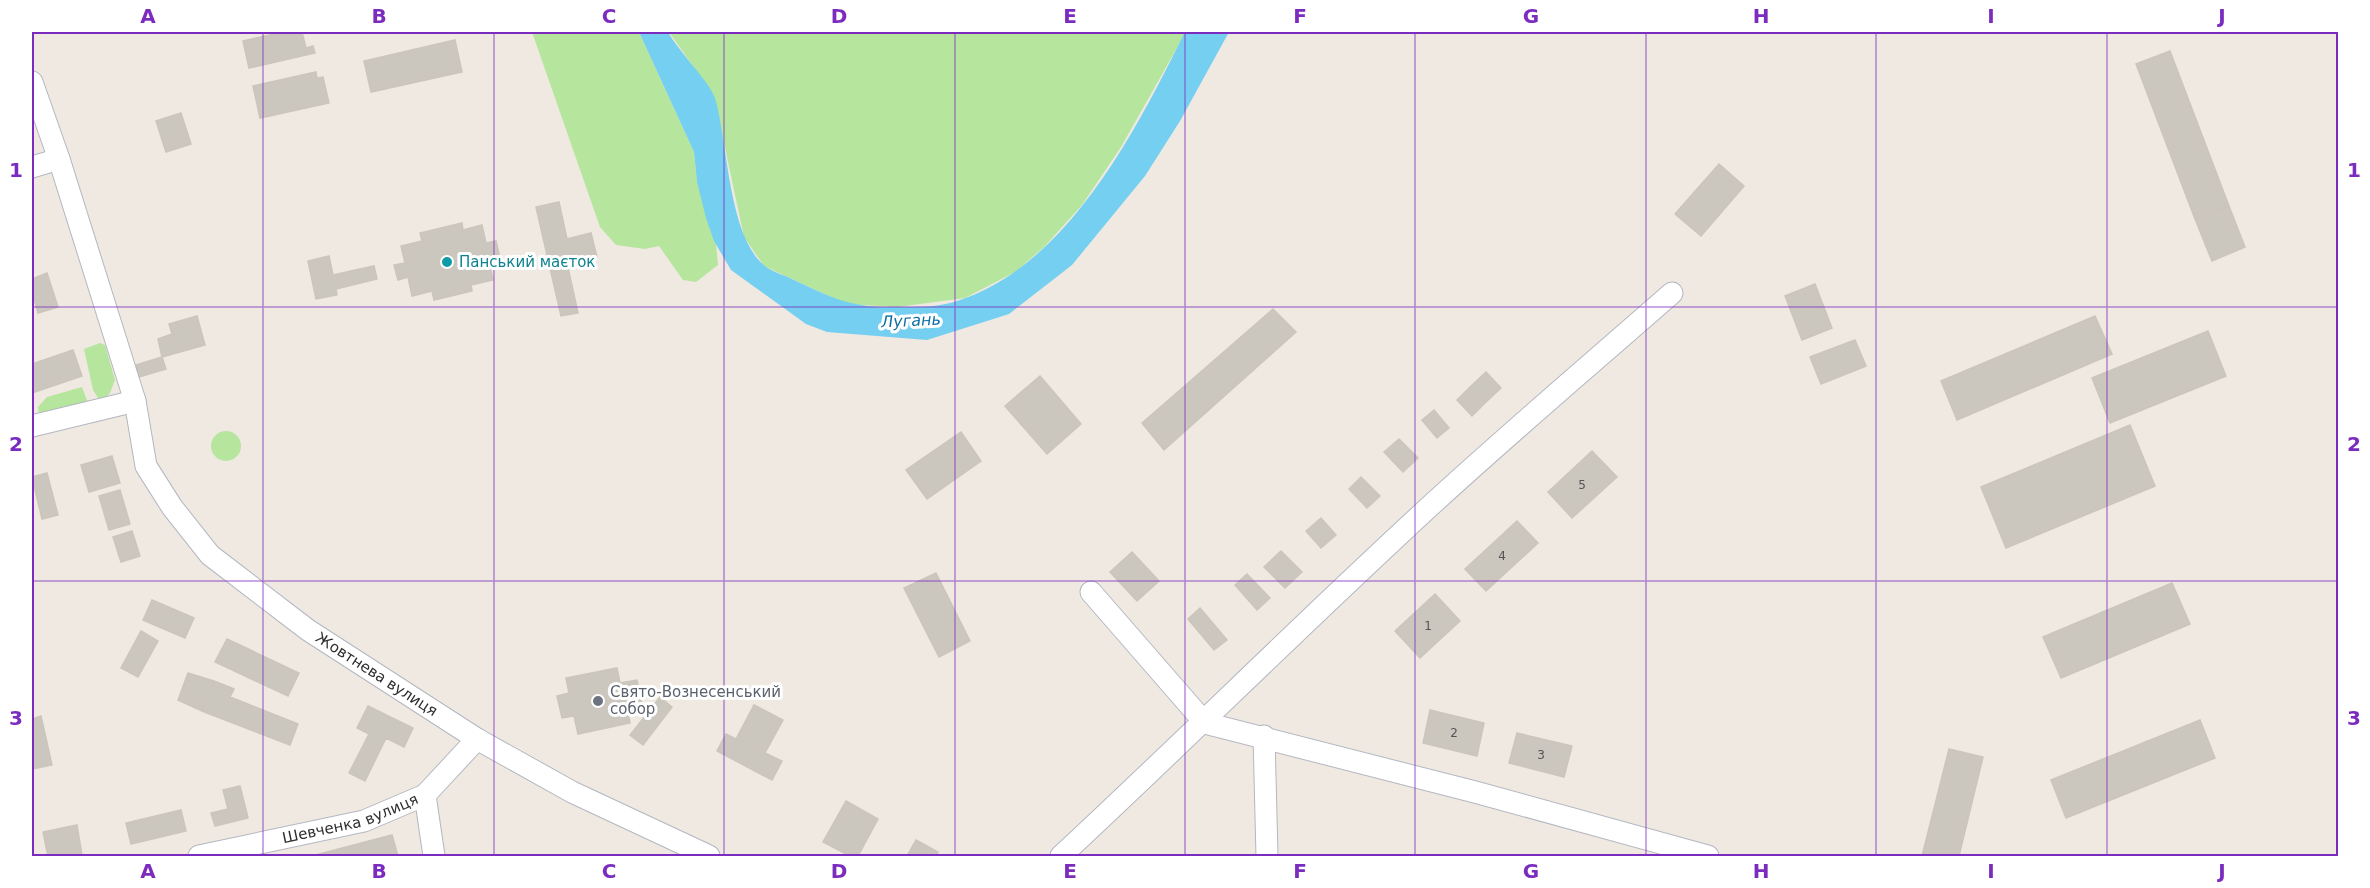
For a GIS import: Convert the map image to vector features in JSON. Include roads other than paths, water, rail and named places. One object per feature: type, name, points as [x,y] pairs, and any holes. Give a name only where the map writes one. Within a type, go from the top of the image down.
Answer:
[{"type":"street","name":"Жовтнева вулиця","points":[[32,82],[59,159],[135,400],[146,466],[172,507],[210,555],[308,630],[477,739],[572,792],[709,856]]},
{"type":"street","points":[[32,167],[59,159]]},
{"type":"street","points":[[1061,856],[1205,723],[1400,534],[1546,400],[1672,293]]},
{"type":"street","points":[[32,426],[135,400]]},
{"type":"street","points":[[1091,592],[1205,723],[1264,736],[1708,856]]},
{"type":"street","points":[[1264,736],[1267,856]]},
{"type":"street","name":"Шевченка вулиця","points":[[199,856],[364,821],[425,795],[477,739]]},
{"type":"street","points":[[425,795],[434,856]]},
{"type":"water","name":"Лугань","points":[[639,32],[668,32],[712,91],[719,117],[736,212],[743,234],[753,252],[765,266],[841,300],[865,306],[910,307],[935,306],[960,300],[999,282],[1035,256],[1067,224],[1096,188],[1145,109],[1185,32],[1229,32],[1180,121],[1145,176],[1072,265],[1009,314],[927,340],[827,332],[806,324],[731,270],[714,241],[706,218],[697,182],[694,152]]},
{"type":"place","name":"Панський маєток","points":[[447,262]]},
{"type":"place","name":"Свято-Вознесенський собор","points":[[598,701]]}]
